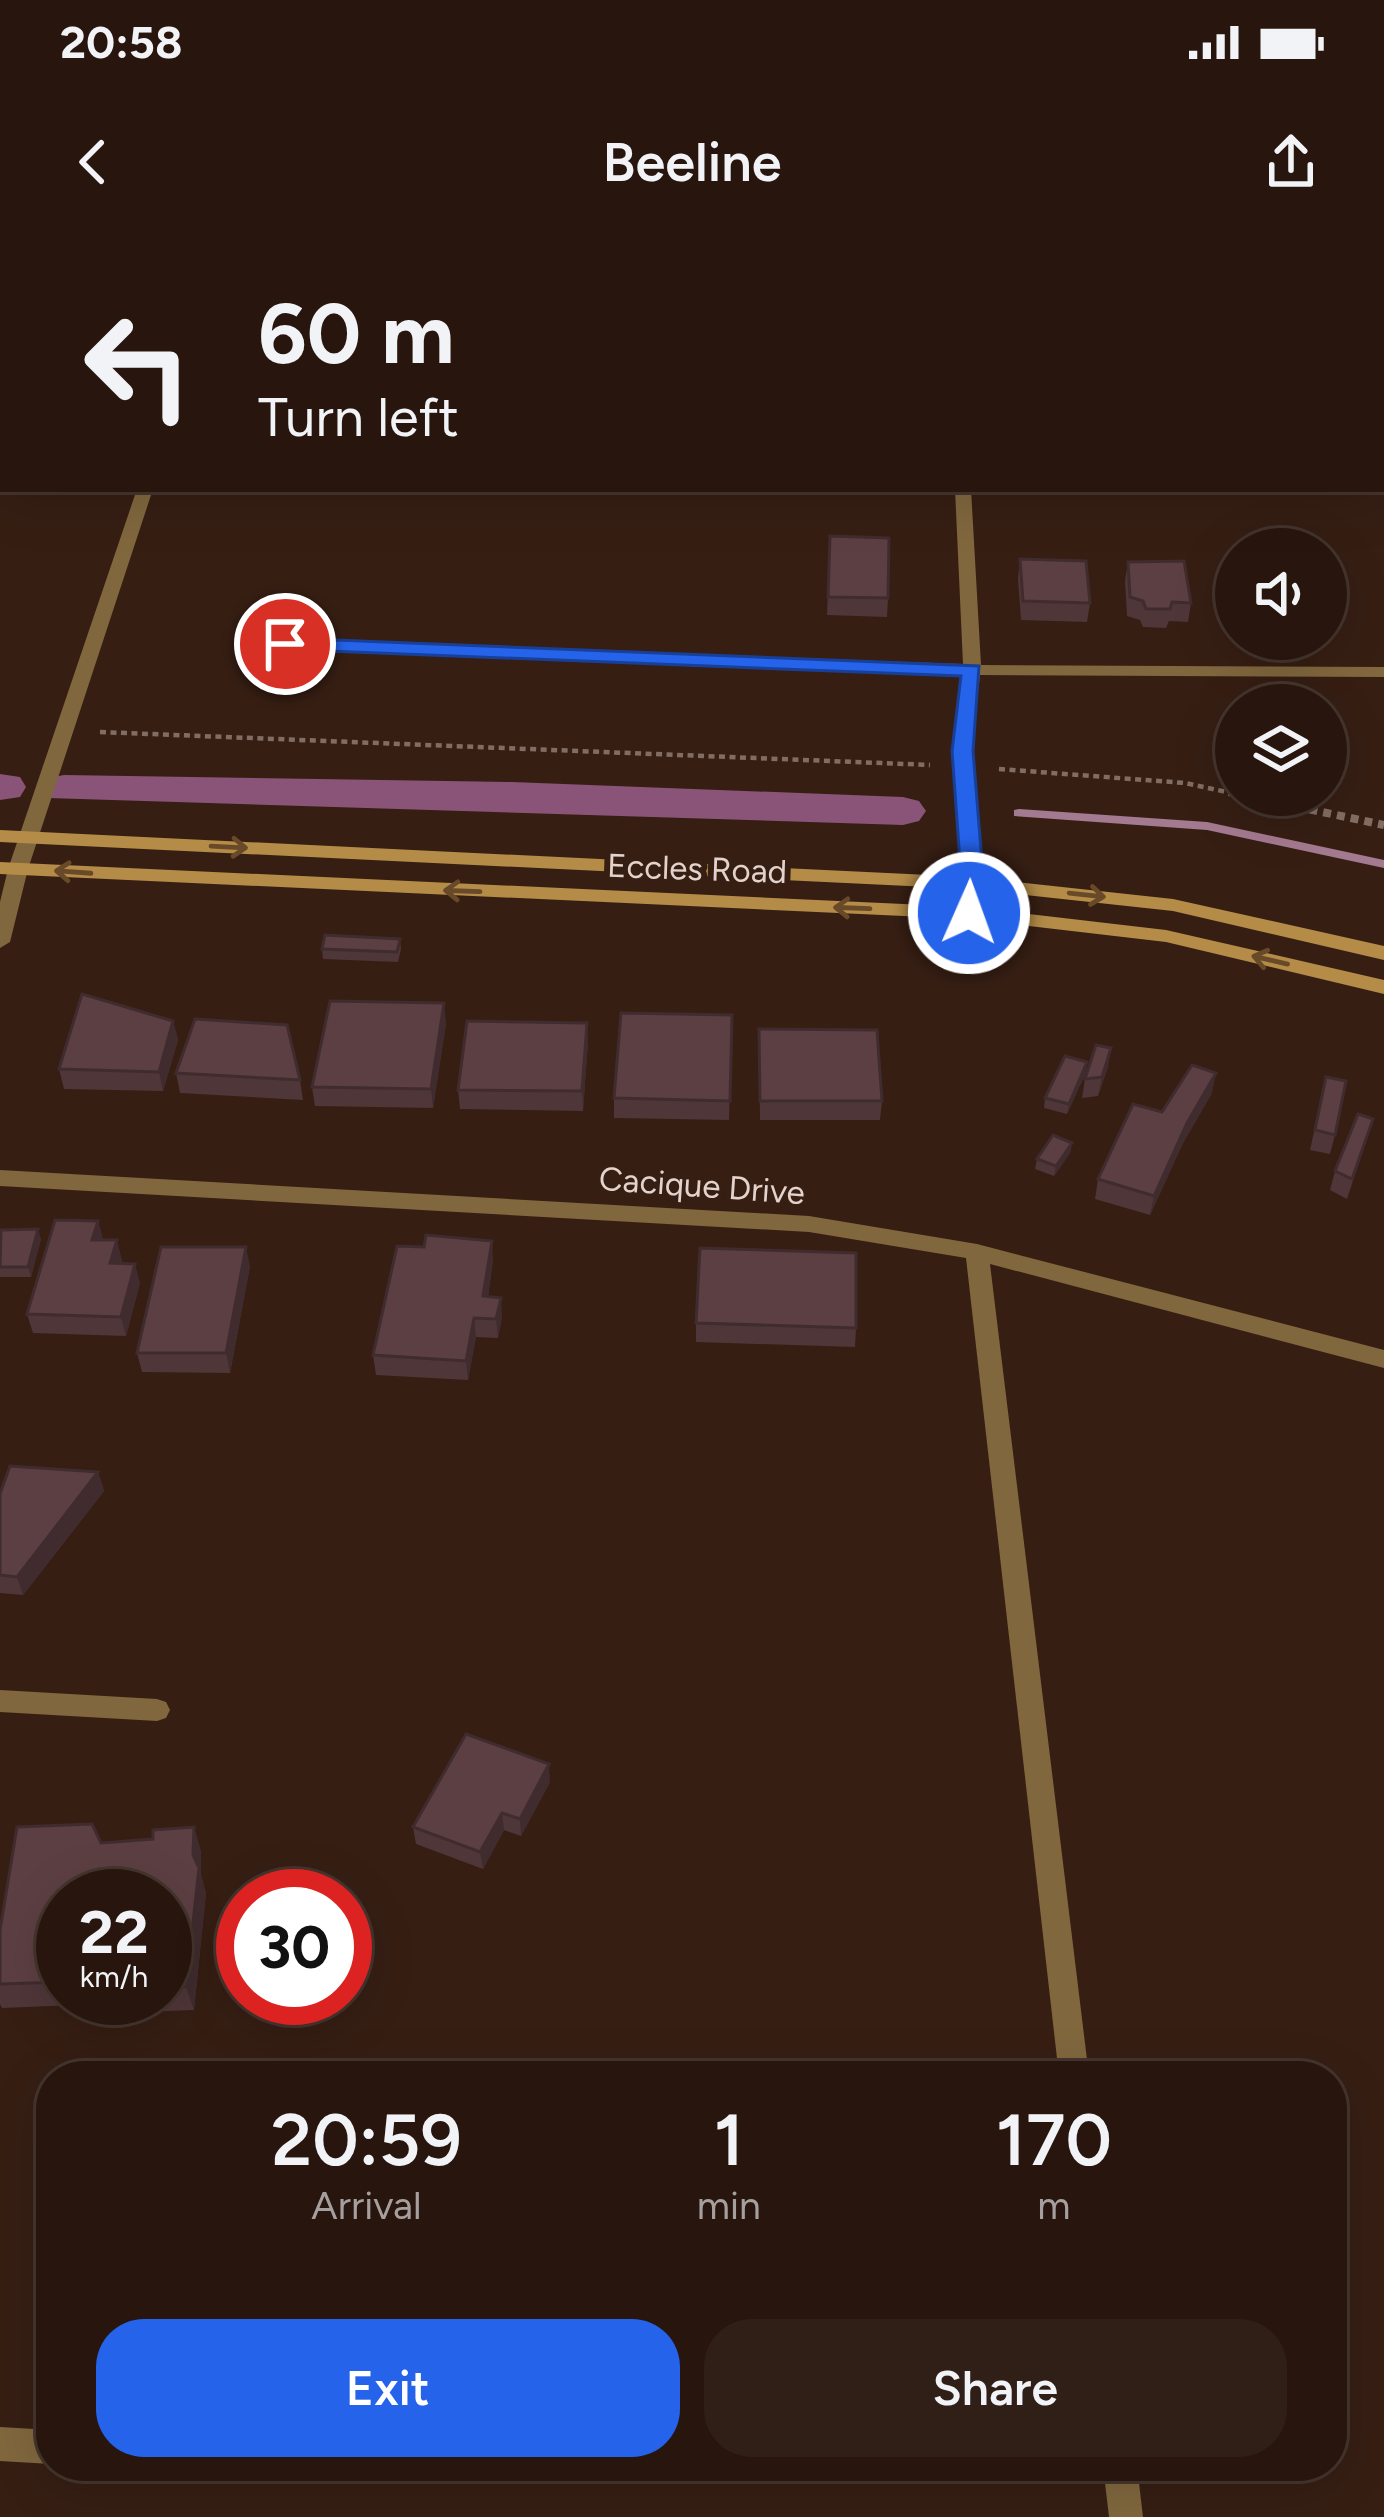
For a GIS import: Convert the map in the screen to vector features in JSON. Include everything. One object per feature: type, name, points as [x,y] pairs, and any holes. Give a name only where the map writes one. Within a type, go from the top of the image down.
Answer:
[{"type":"street","points":[[0,942],[9,868],[28,836],[144,492]]},
{"type":"street","points":[[964,492],[972,670],[964,766],[969,913]]},
{"type":"street","points":[[285,644],[972,670],[1384,672]]},
{"type":"street","name":"Eccles Road","points":[[0,836],[971,883],[1173,905],[1384,953]]},
{"type":"street","name":"Eccles Road","points":[[9,868],[969,913],[1166,936],[1384,987]]},
{"type":"street","name":"Cacique Drive","points":[[0,1178],[809,1224],[977,1252],[1384,1359]]},
{"type":"street","points":[[977,1252],[1072,2061]]},
{"type":"street","points":[[0,1700],[157,1710]]},
{"type":"street","points":[[0,2444],[36,2446]]},
{"type":"street","points":[[1122,2481],[1126,2517]]},
{"type":"path","points":[[63,730],[964,766],[1185,783],[1215,790]]},
{"type":"path","points":[[1340,816],[1384,825]]},
{"type":"building","points":[[830,536],[889,538],[888,598],[828,597]]},
{"type":"building","points":[[1020,559],[1086,561],[1090,603],[1023,601]]},
{"type":"building","points":[[1184,561],[1191,603],[1146,609],[1143,601],[1130,597],[1128,562]]},
{"type":"building","points":[[325,935],[400,939],[397,952],[322,949]]},
{"type":"building","points":[[82,994],[173,1021],[159,1072],[59,1069]]},
{"type":"building","points":[[330,1001],[444,1003],[431,1089],[312,1087]]},
{"type":"building","points":[[621,1013],[732,1015],[730,1101],[614,1098]]},
{"type":"building","points":[[195,1019],[287,1025],[300,1080],[176,1073]]},
{"type":"building","points":[[467,1021],[587,1023],[582,1091],[458,1090]]},
{"type":"building","points":[[759,1029],[877,1030],[882,1101],[760,1101]]},
{"type":"building","points":[[1096,1045],[1111,1048],[1102,1077],[1085,1079]]},
{"type":"building","points":[[1065,1056],[1087,1062],[1069,1104],[1045,1098]]},
{"type":"building","points":[[1192,1065],[1216,1073],[1154,1196],[1098,1179],[1133,1104],[1162,1112]]},
{"type":"building","points":[[1326,1077],[1346,1081],[1335,1135],[1315,1130]]},
{"type":"building","points":[[1358,1114],[1373,1119],[1352,1179],[1335,1171]]},
{"type":"building","points":[[1053,1135],[1072,1143],[1056,1166],[1037,1159]]},
{"type":"building","points":[[55,1220],[98,1221],[92,1240],[117,1240],[110,1263],[135,1264],[121,1317],[27,1314]]},
{"type":"building","points":[[38,1229],[28,1267],[0,1267],[1,1230]]},
{"type":"building","points":[[426,1235],[492,1241],[483,1296],[501,1298],[496,1319],[474,1318],[466,1361],[373,1355],[397,1246],[424,1247]]},
{"type":"building","points":[[161,1247],[246,1247],[226,1353],[137,1353]]},
{"type":"building","points":[[700,1248],[856,1253],[856,1328],[696,1323]]},
{"type":"building","points":[[10,1466],[98,1472],[17,1577],[0,1575],[0,1494]]},
{"type":"building","points":[[466,1734],[549,1764],[520,1819],[502,1813],[480,1852],[413,1827]]},
{"type":"building","points":[[92,1824],[101,1843],[153,1839],[153,1830],[194,1827],[193,1855],[199,1868],[192,1932],[192,1869],[36,1869],[36,1983],[0,1984],[0,1930],[17,1827]]},
{"type":"waterway","points":[[64,788],[512,796],[903,811]]},
{"type":"waterway","points":[[1019,813],[1207,826],[1384,864]]},
{"type":"route","points":[[285,644],[972,670],[962,751],[971,862],[969,913]]}]
